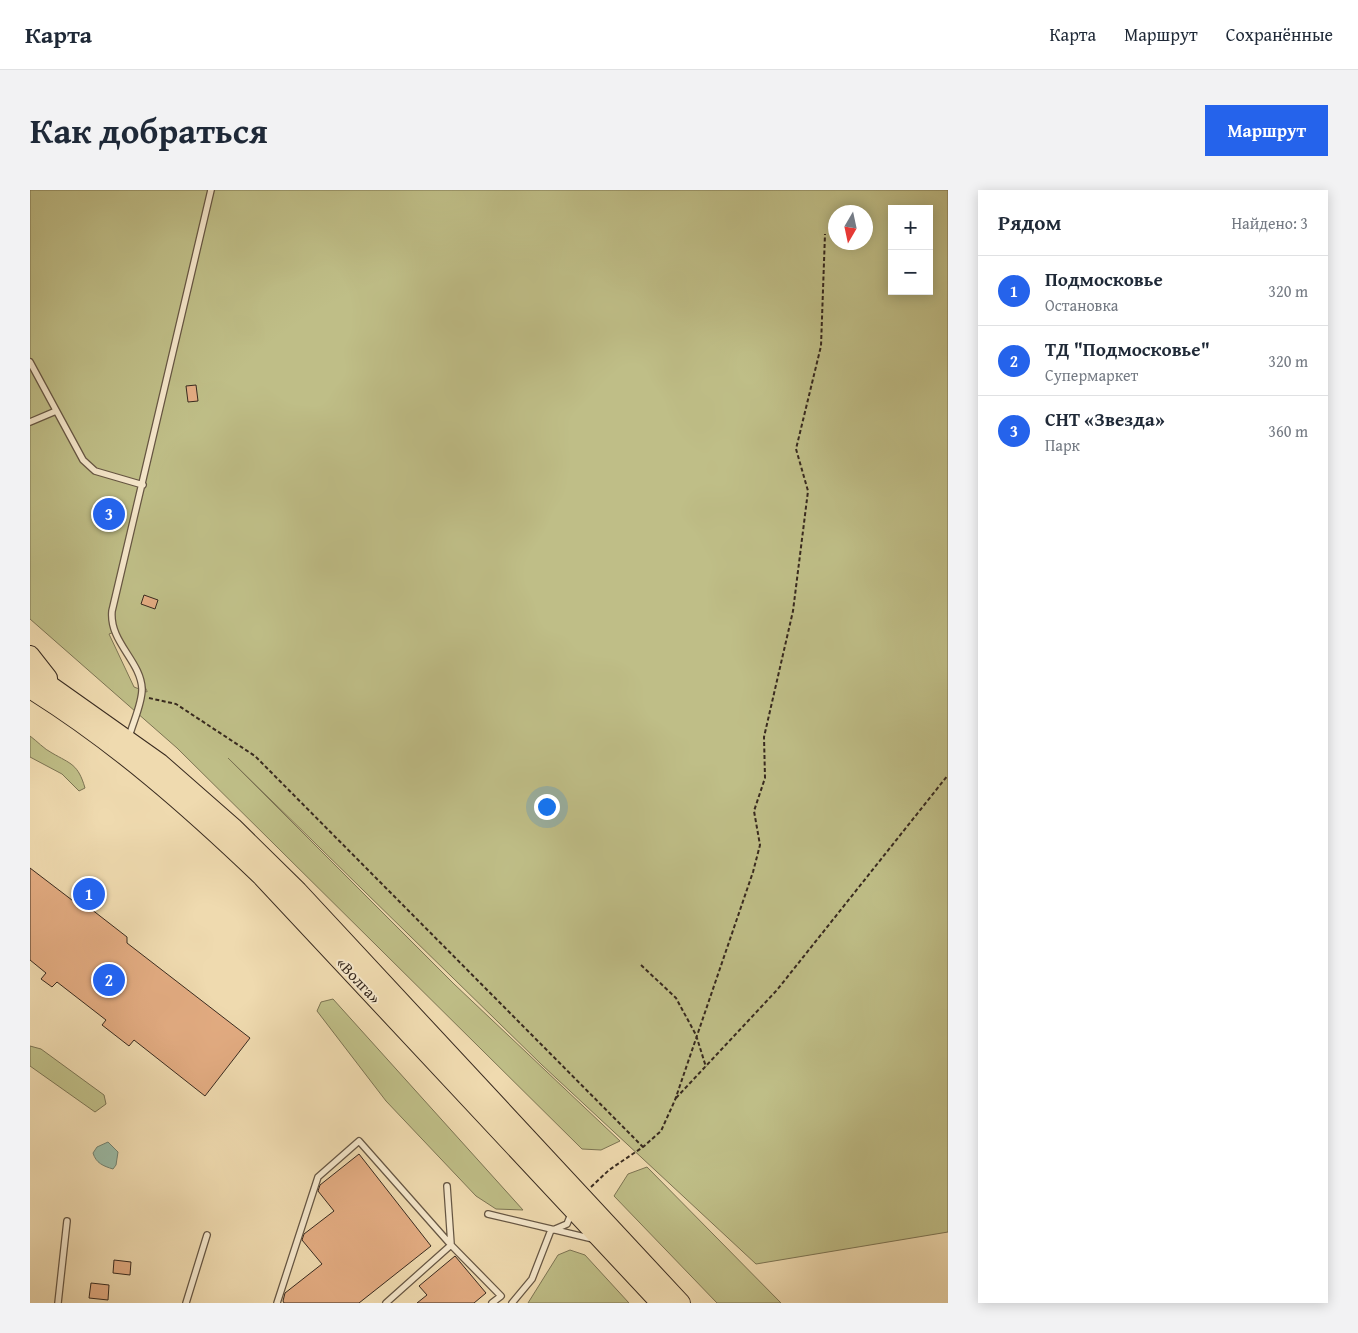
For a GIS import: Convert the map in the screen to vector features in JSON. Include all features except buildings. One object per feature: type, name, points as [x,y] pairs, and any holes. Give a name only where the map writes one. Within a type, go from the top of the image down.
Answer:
[{"type":"highway","points":[[30,655],[56,688]]},
{"type":"highway","points":[[30,671],[56,688]]},
{"type":"highway","name":"«Волга»","points":[[56,688],[160,763],[234,827],[298,891],[577,1203],[601,1241],[660,1303]]},
{"type":"highway","name":"«Волга»","points":[[30,689],[79,719],[197,815],[261,876],[577,1203],[681,1303]]},
{"type":"lane","points":[[128,739],[141,697],[142,687],[138,675],[114,632],[111,619],[122,562],[143,485],[210,190]]},
{"type":"lane","points":[[30,362],[83,460],[95,471],[143,485]]},
{"type":"lane","points":[[30,422],[56,411]]},
{"type":"lane","points":[[277,1303],[318,1176],[359,1140],[451,1245],[500,1296],[492,1303]]},
{"type":"lane","points":[[447,1186],[451,1245]]},
{"type":"lane","points":[[512,1303],[532,1279],[552,1230],[567,1224],[577,1203]]},
{"type":"lane","points":[[488,1214],[601,1241]]},
{"type":"lane","points":[[58,1303],[67,1221]]},
{"type":"lane","points":[[186,1303],[207,1235]]},
{"type":"lane","points":[[386,1303],[451,1245]]},
{"type":"path","points":[[577,1203],[609,1170],[643,1147],[661,1130],[675,1100],[753,872],[760,846],[754,811],[765,778],[764,736],[793,611],[808,491],[796,449],[821,346],[825,234]]},
{"type":"path","points":[[141,697],[176,704],[255,756],[643,1147]]},
{"type":"path","points":[[675,1100],[777,990],[948,775]]},
{"type":"path","points":[[641,965],[676,998],[696,1035],[706,1067]]},
{"type":"shaded area","points":[[30,190],[948,190],[948,1232],[756,1264],[542,1065],[228,758],[454,984],[620,1141],[601,1150],[582,1149],[177,748],[30,619]],"holes":[[[117,631],[147,691],[147,692],[134,687],[109,634]]]},
{"type":"shaded area","points":[[30,736],[46,749],[73,766],[80,774],[85,788],[79,791],[62,774],[30,757]]},
{"type":"shaded area","points":[[333,999],[523,1210],[496,1209],[476,1196],[386,1101],[317,1011],[321,1002]]},
{"type":"shaded area","points":[[30,1046],[41,1049],[104,1095],[106,1104],[95,1112],[30,1066]]},
{"type":"shaded area","points":[[108,1142],[118,1152],[116,1165],[113,1169],[100,1164],[93,1153],[97,1147]]},
{"type":"shaded area","points":[[647,1167],[781,1303],[717,1303],[614,1196],[628,1174]]},
{"type":"shaded area","points":[[570,1250],[585,1255],[629,1303],[528,1303],[558,1255]]},
{"type":"place","name":"СНТ «Звезда»","points":[[109,514]]},
{"type":"place","name":"Подмосковье","points":[[89,894]]},
{"type":"place","name":"ТД \"Подмосковье\"","points":[[109,980]]}]
